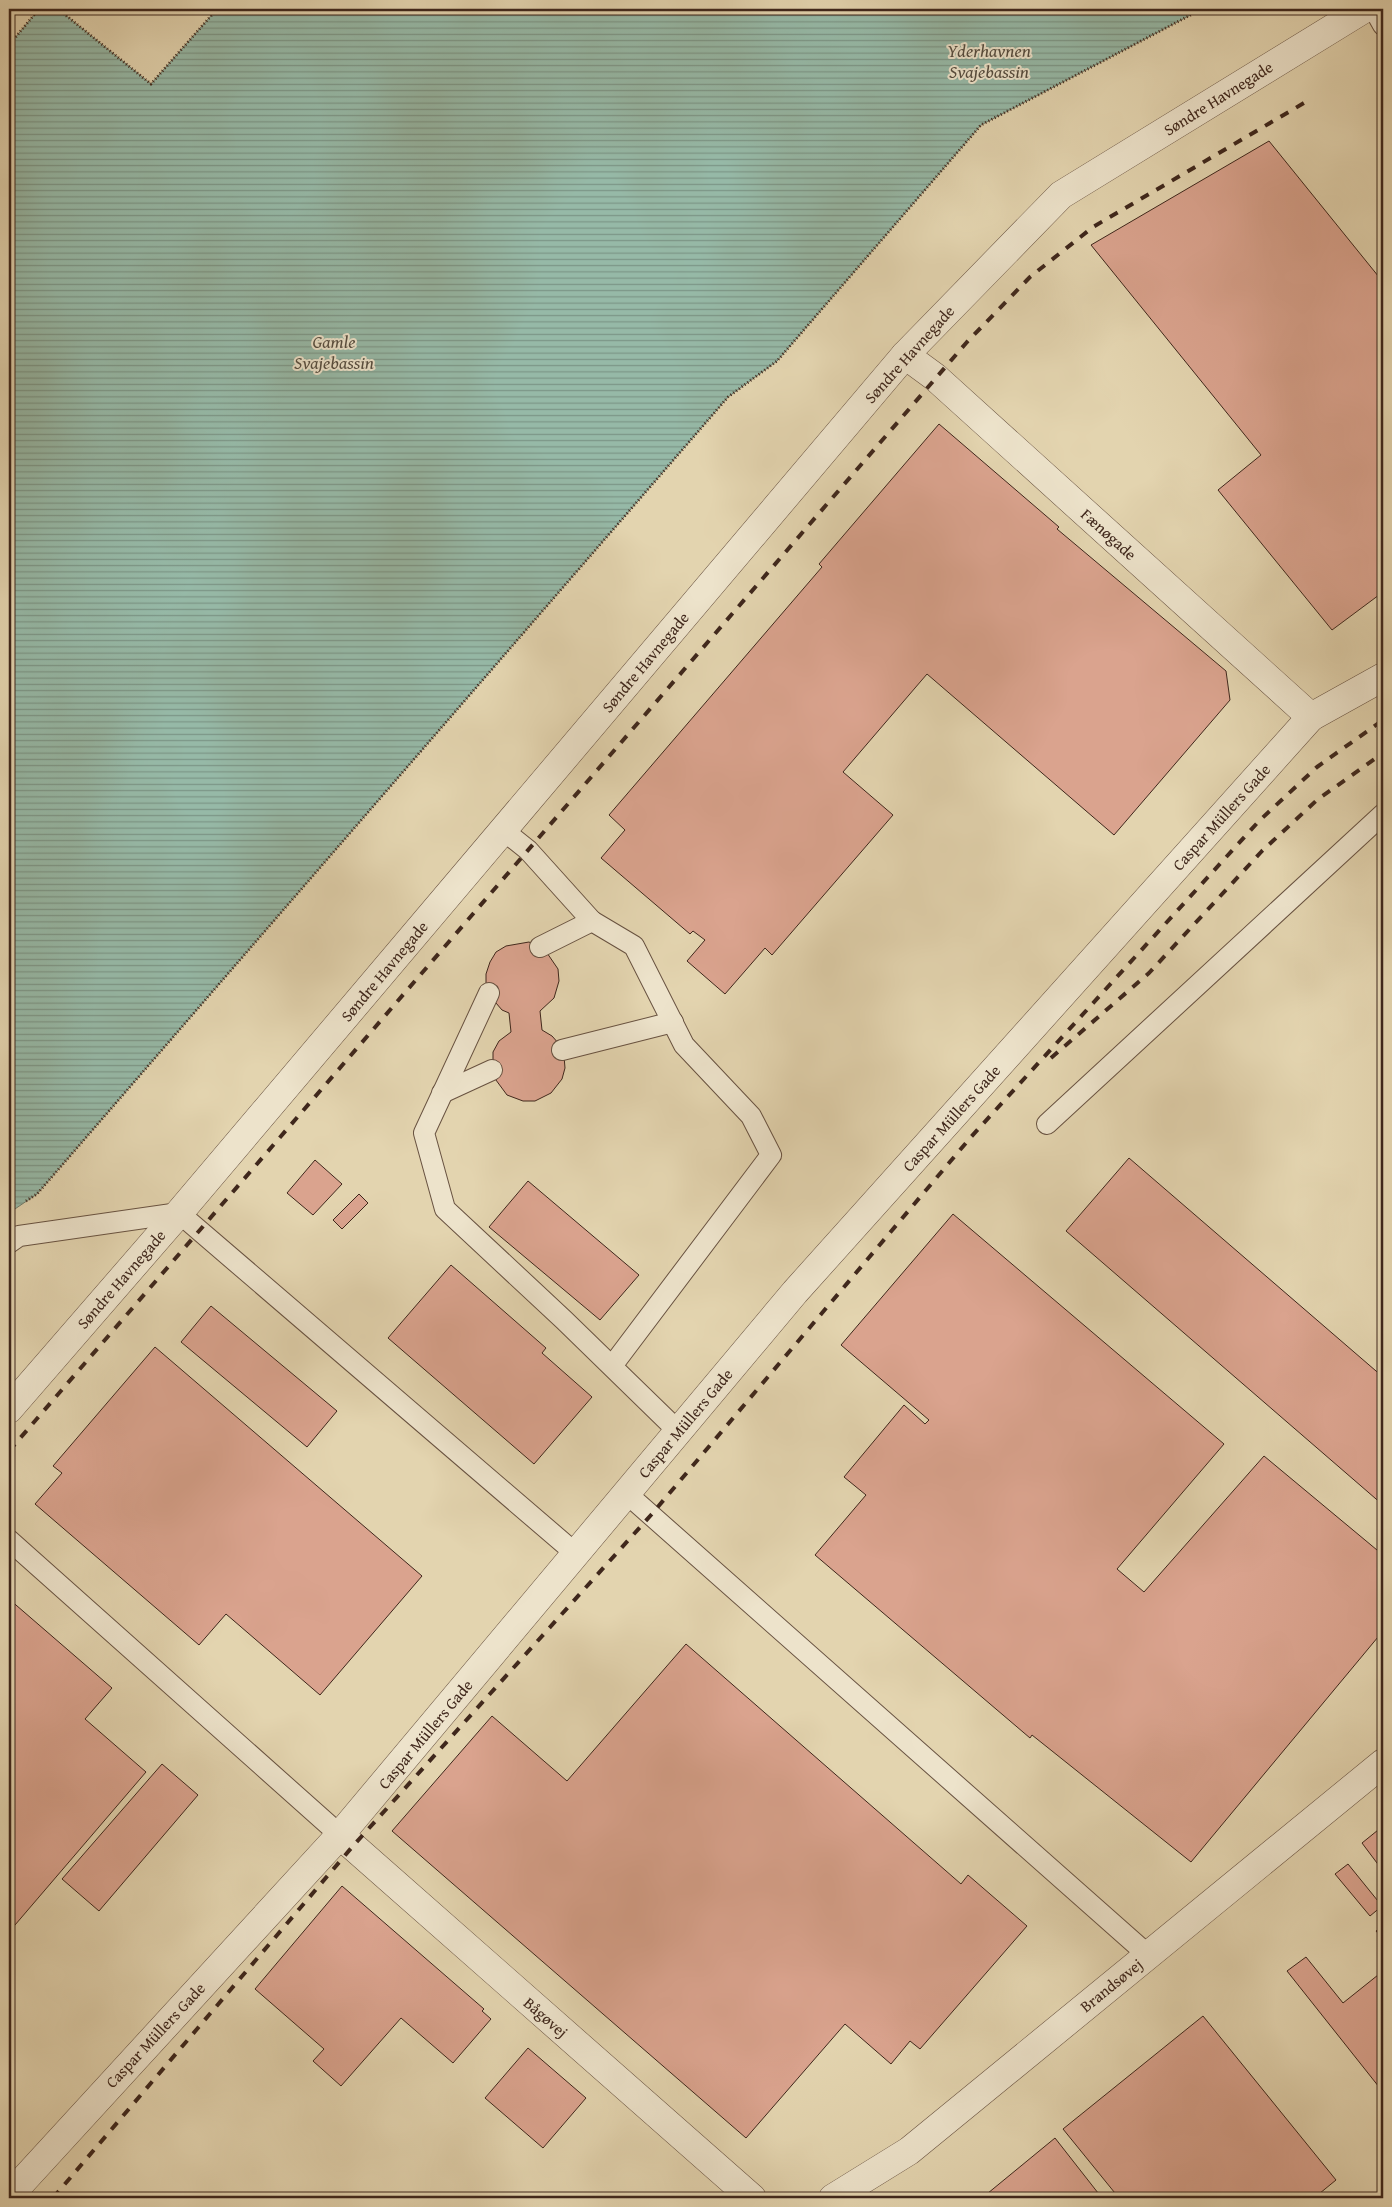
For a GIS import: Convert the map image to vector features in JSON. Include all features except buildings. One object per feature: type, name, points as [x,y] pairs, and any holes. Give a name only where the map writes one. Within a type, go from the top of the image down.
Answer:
[{"type":"street","name":"Søndre Havnegade","points":[[9,1408],[179,1213],[905,354],[1061,195],[1364,9]]},
{"type":"street","name":"Fænøgade","points":[[905,354],[935,377],[1311,716]]},
{"type":"street","name":"Caspar Müllers Gade","points":[[9,2196],[340,1835],[795,1292],[1311,716],[1383,677]]},
{"type":"street","name":"Brandsøvej","points":[[833,2198],[909,2151],[1383,1763]]},
{"type":"street","name":"Bågøvej","points":[[340,1835],[752,2198]]},
{"type":"lane","points":[[1374,9],[1383,25]]},
{"type":"lane","points":[[1047,1124],[1383,814]]},
{"type":"lane","points":[[503,830],[528,850],[592,921],[634,946],[684,1045],[751,1116],[771,1155],[612,1366]]},
{"type":"lane","points":[[540,947],[592,921]]},
{"type":"lane","points":[[489,992],[424,1133],[445,1209],[612,1366],[678,1431]]},
{"type":"lane","points":[[562,1050],[673,1022]]},
{"type":"lane","points":[[442,1094],[492,1070]]},
{"type":"lane","points":[[9,1243],[19,1236],[179,1213],[576,1553]]},
{"type":"lane","points":[[626,1493],[1148,1955]]},
{"type":"lane","points":[[9,1540],[340,1835]]},
{"type":"path","points":[[9,44],[39,9]]},
{"type":"path","points":[[58,9],[151,84],[217,9]]},
{"type":"path","points":[[23,1204],[37,1194],[728,397],[777,361],[981,125],[1202,9]]},
{"type":"water","name":"Gamle Svajebassin","points":[[39,9],[58,9],[151,84],[217,9],[1202,9],[981,125],[777,361],[728,397],[37,1194],[9,1213],[9,45]]},
{"type":"railway","points":[[9,1451],[967,342],[1030,277],[1093,227],[1304,103]]},
{"type":"railway","points":[[53,2198],[353,1846],[651,1515],[971,1137],[1259,821],[1317,767],[1383,720]]},
{"type":"railway","points":[[1051,1058],[1149,973],[1262,851],[1317,800],[1383,753]]},
{"type":"water label","name":"Yderhavnen Svajebassin","points":[[989,61]]}]
